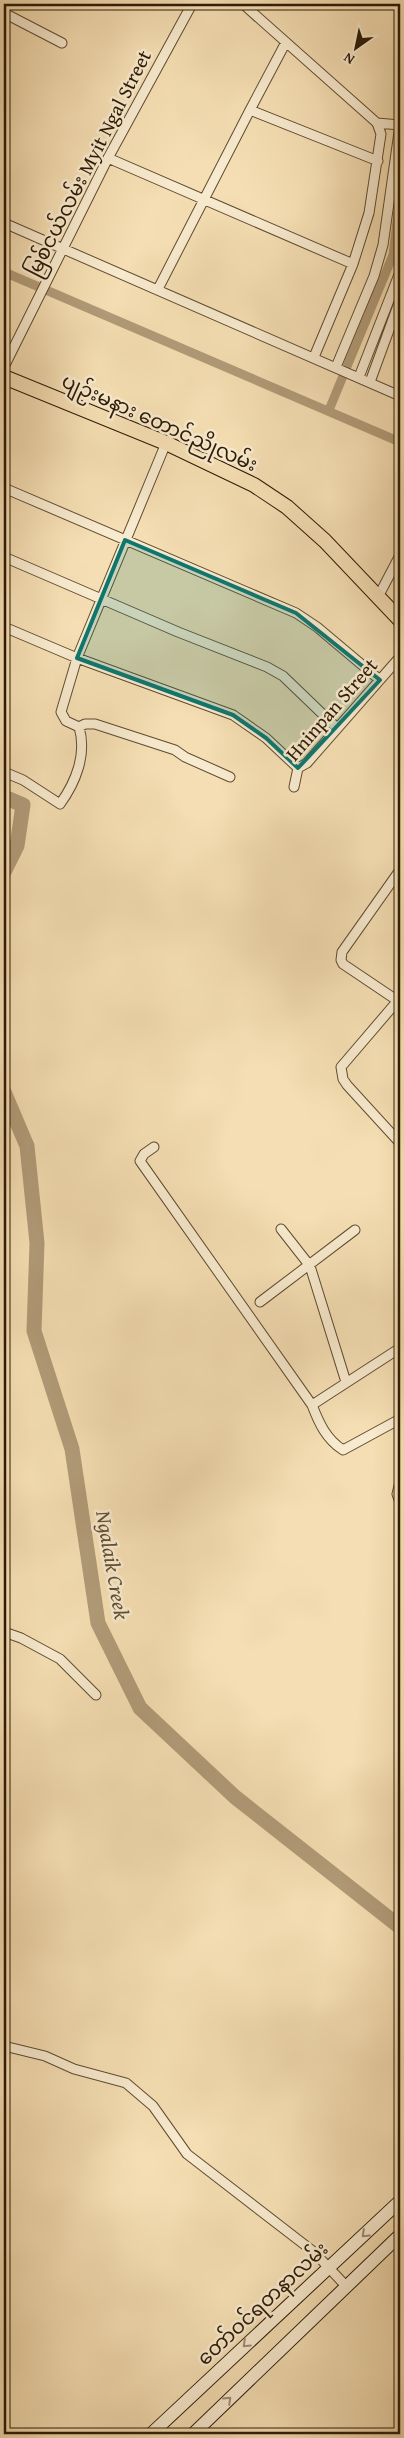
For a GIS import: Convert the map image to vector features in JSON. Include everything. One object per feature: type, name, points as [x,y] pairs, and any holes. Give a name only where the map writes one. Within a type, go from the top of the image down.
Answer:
[{"type":"main road","name":"ပျဉ်းမနား တောင်ညိုလမ်း","points":[[4,377],[166,443],[254,485],[287,507],[325,541],[400,620]]},
{"type":"main road","name":"တော်ဝင်ရတနာလမ်း","points":[[151,2434],[400,2200]]},
{"type":"main road","points":[[193,2434],[400,2235]]},
{"type":"street","name":"မြစ်ငယ်လမ်း Myit Ngal Street","points":[[4,367],[108,158],[192,4]]},
{"type":"street","points":[[242,4],[377,123],[381,134],[369,213],[353,264],[314,357]]},
{"type":"street","points":[[4,13],[62,43]]},
{"type":"street","points":[[158,289],[286,42]]},
{"type":"street","points":[[250,110],[378,161]]},
{"type":"street","points":[[338,368],[374,276],[383,245],[400,125],[377,123]]},
{"type":"street","points":[[108,158],[353,264]]},
{"type":"street","points":[[4,223],[400,396]]},
{"type":"street","points":[[355,376],[400,272]]},
{"type":"street","points":[[370,382],[400,300]]},
{"type":"street","points":[[4,772],[23,780],[60,804],[71,790],[80,766],[82,738],[79,727],[66,721],[61,712],[77,658],[166,443]]},
{"type":"street","points":[[4,488],[296,613],[317,627],[380,680]]},
{"type":"street","points":[[378,597],[400,554]]},
{"type":"street","points":[[4,557],[283,676],[337,728]]},
{"type":"street","points":[[4,627],[77,658],[233,716],[266,738],[298,768]]},
{"type":"street","name":"Hninpan Street","points":[[294,787],[298,768],[307,762],[400,657]]},
{"type":"street","points":[[79,727],[85,724],[95,724],[175,750],[230,777]]},
{"type":"street","points":[[400,870],[342,952],[341,960],[343,964],[399,1000],[341,1067],[343,1079],[347,1085],[400,1143]]},
{"type":"street","points":[[154,1146],[144,1154],[140,1161],[312,1405],[321,1427],[334,1444],[343,1450],[400,1419]]},
{"type":"street","points":[[281,1229],[309,1265],[346,1382]]},
{"type":"street","points":[[260,1302],[355,1230]]},
{"type":"street","points":[[312,1405],[400,1348]]},
{"type":"street","points":[[400,1482],[396,1494],[400,1502]]},
{"type":"street","points":[[4,1632],[21,1638],[60,1659],[96,1695]]},
{"type":"street","points":[[4,2046],[45,2056],[74,2069],[126,2083],[153,2106],[187,2154],[314,2252],[346,2286]]},
{"type":"highlighted area","points":[[125,540],[296,613],[380,680],[298,768],[266,738],[233,715],[77,658]]},
{"type":"waterway","points":[[329,410],[393,255],[400,197]]},
{"type":"waterway","points":[[4,272],[400,442]]},
{"type":"waterway","name":"Ngalaik Creek","points":[[4,797],[23,805],[17,846],[4,872]]},
{"type":"waterway","name":"Ngalaik Creek","points":[[4,1092],[27,1146],[37,1243],[34,1331],[72,1449],[98,1623],[140,1708],[235,1797],[400,1927]]}]
